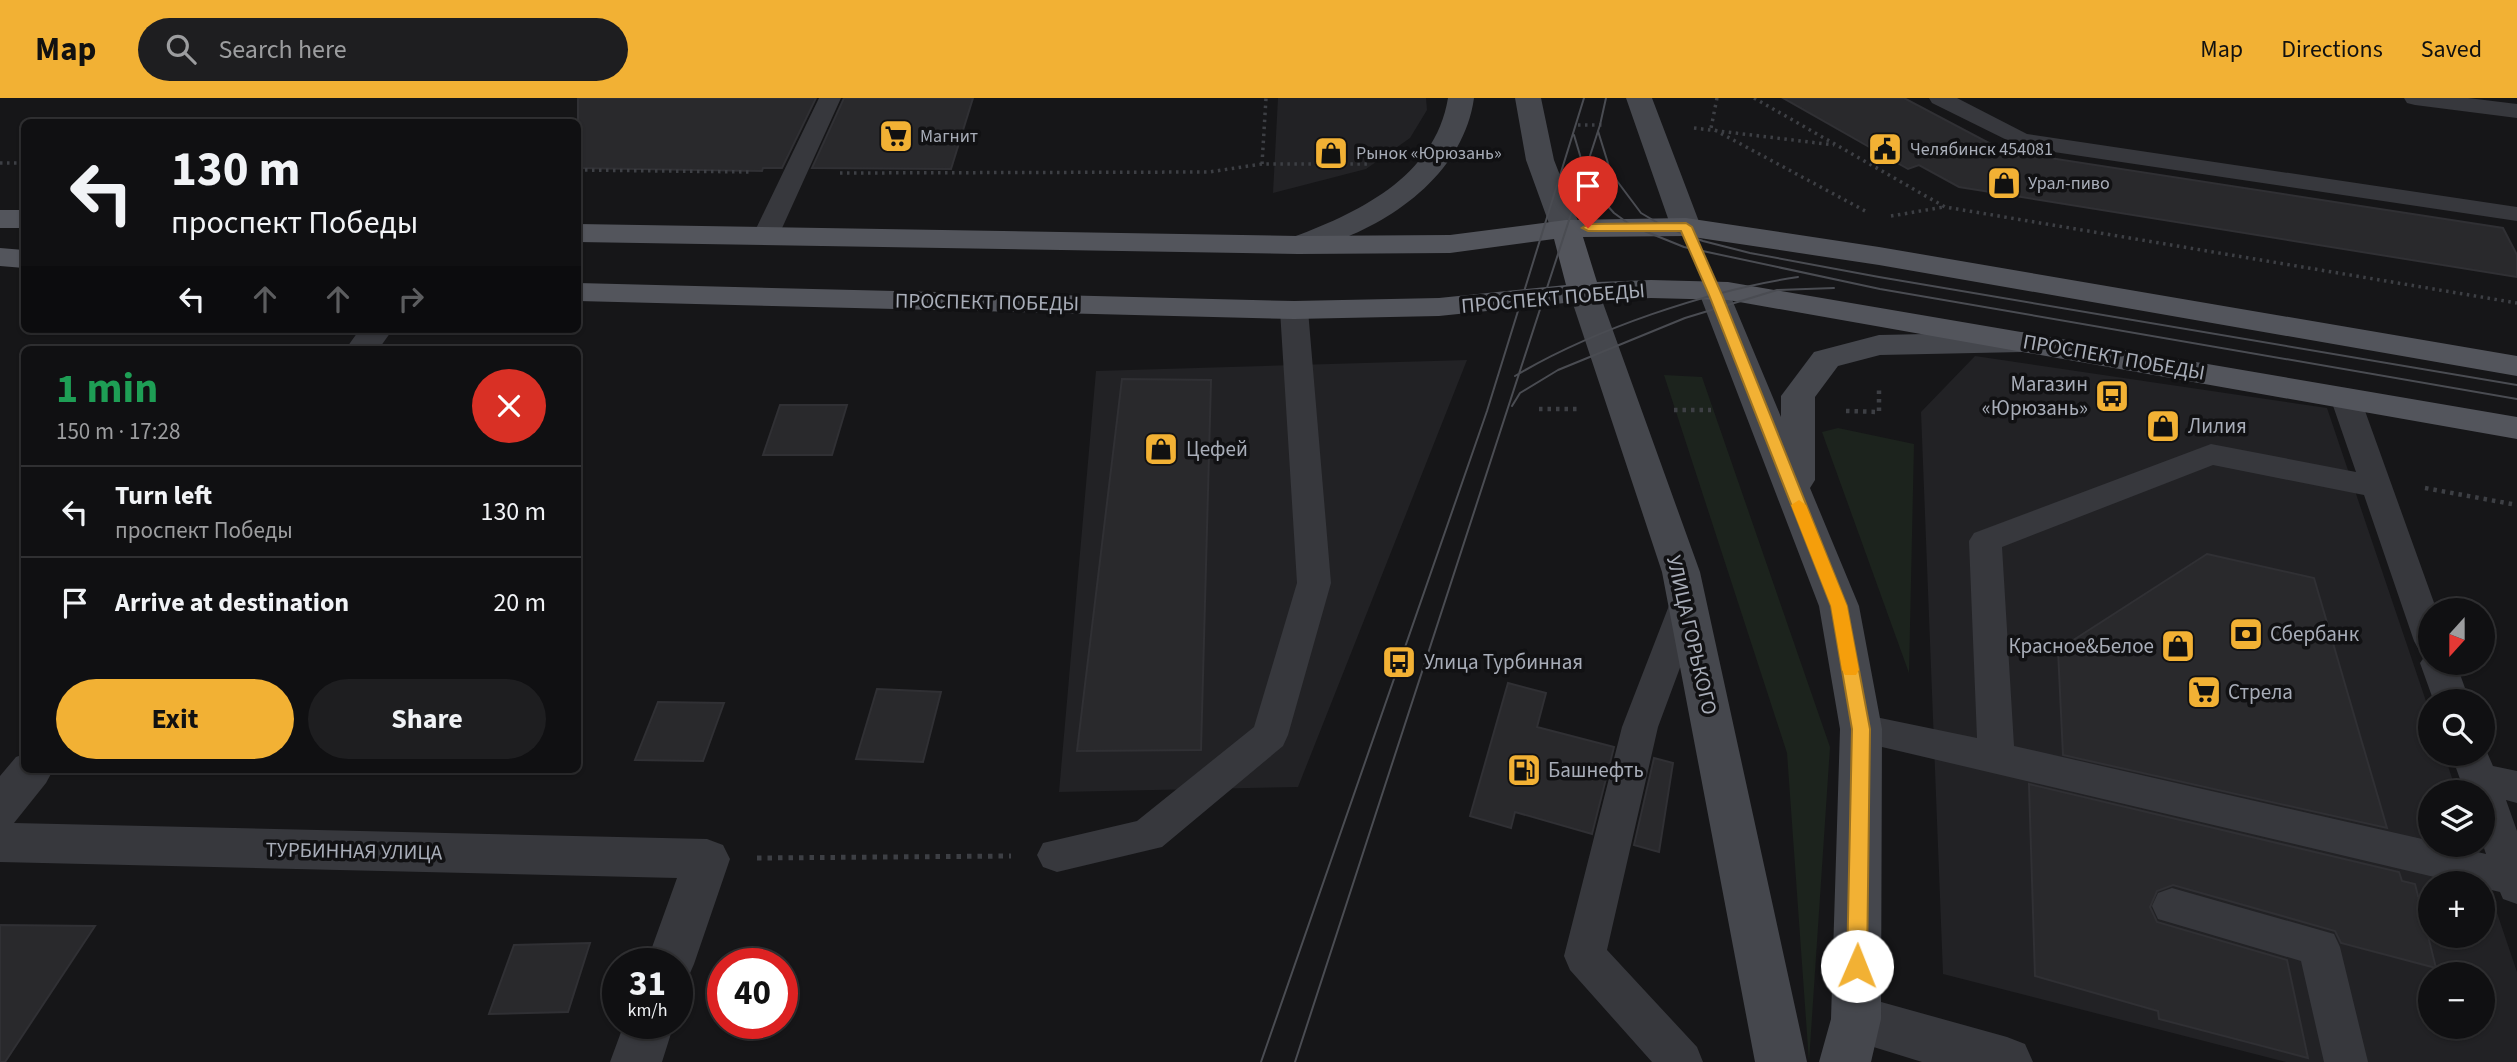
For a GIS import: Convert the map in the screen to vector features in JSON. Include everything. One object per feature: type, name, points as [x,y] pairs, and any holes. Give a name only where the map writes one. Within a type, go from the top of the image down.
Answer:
[{"type":"main road","points":[[0,219],[21,219]]},
{"type":"main road","points":[[1686,227],[1713,290]]},
{"type":"main road","points":[[581,233],[1298,245],[1450,244],[1566,229],[1686,227],[1879,256],[2517,366]]},
{"type":"main road","name":"УЛИЦА ГОРЬКОГО","points":[[1566,229],[1584,292]]},
{"type":"main road","points":[[0,257],[21,259]]},
{"type":"main road","name":"ПРОСПЕКТ ПОБЕДЫ","points":[[581,292],[1294,310],[1439,307],[1584,292],[1713,290],[1761,295],[2517,428]]},
{"type":"street","points":[[1298,245],[1363,219],[1400,194],[1431,164],[1447,143],[1461,111],[1461,98]]},
{"type":"street","name":"УЛИЦА ГОРЬКОГО","points":[[1528,98],[1540,159],[1566,229]]},
{"type":"street","points":[[1639,98],[1686,227]]},
{"type":"street","points":[[1713,290],[1839,606],[1861,729],[1850,1041],[2007,1062]]},
{"type":"street","name":"УЛИЦА ГОРЬКОГО","points":[[1584,292],[1681,572],[1781,1062]]},
{"type":"street","points":[[1797,500],[1798,396],[1826,359],[1879,345],[2024,342]]},
{"type":"street","points":[[0,809],[29,773]]},
{"type":"street","name":"ТУРБИННАЯ УЛИЦА","points":[[0,842],[707,859]]},
{"type":"street","points":[[676,948],[707,859]]},
{"type":"street","points":[[636,1062],[644,1039]]},
{"type":"lane","points":[[765,237],[830,98]]},
{"type":"lane","points":[[1940,98],[2021,140],[2517,214]]},
{"type":"lane","points":[[2415,98],[2517,111]]},
{"type":"lane","points":[[1057,855],[1148,835],[1270,735],[1314,583],[1294,310]]},
{"type":"lane","points":[[2345,397],[2418,605]]},
{"type":"lane","points":[[1996,757],[1985,541],[2211,454],[2375,483]]},
{"type":"lane","points":[[1681,1062],[1585,956],[1640,727],[1687,603]]},
{"type":"lane","points":[[1861,729],[1996,757],[2516,882]]},
{"type":"lane","points":[[2475,767],[2516,882]]},
{"type":"lane","points":[[2475,767],[2517,788]]},
{"type":"lane","points":[[2172,906],[2319,947],[2346,1062]]},
{"type":"path","points":[[1262,164],[1266,98]]},
{"type":"path","points":[[1717,98],[1711,128],[1879,218]]},
{"type":"path","points":[[1754,98],[1945,207],[2517,303]]},
{"type":"path","points":[[0,163],[21,163]]},
{"type":"path","points":[[581,170],[795,173],[1209,172],[1262,164],[1431,164]]},
{"type":"path","points":[[2375,483],[2517,505]]},
{"type":"path","points":[[707,859],[1057,855]]},
{"type":"shaded area","name":"Рынок «Юрюзань»","points":[[1278,98],[1426,98],[1427,110],[1410,138],[1366,169],[1273,193]]},
{"type":"shaded area","points":[[1975,356],[2327,408],[2422,689],[2418,689],[2418,766],[2448,766],[2453,780],[2418,780],[2418,857],[2478,857],[2483,871],[2418,871],[2418,948],[2495,948],[2495,907],[2517,972],[2517,1062],[2286,1062],[1943,974],[1921,412]]},
{"type":"shaded area","points":[[1467,360],[1298,787],[1059,792],[1096,371]]},
{"type":"shaded area","points":[[1664,375],[1702,377],[1830,747],[1809,1062],[1787,753]]},
{"type":"shaded area","points":[[1838,428],[1914,444],[1909,673],[1822,432]]},
{"type":"building","points":[[578,98],[816,98],[782,168],[763,168],[762,171],[581,168],[581,119],[578,119]]},
{"type":"building","points":[[844,98],[973,98],[951,169],[812,168]]},
{"type":"building","points":[[1783,98],[1904,98],[2004,151],[2503,228],[2517,255],[2517,277],[1959,187],[1919,165],[1908,169]]},
{"type":"building","points":[[1122,379],[1211,380],[1201,750],[1077,751]]},
{"type":"building","points":[[780,405],[847,405],[832,455],[763,455]]},
{"type":"building","name":"Стрела","points":[[2207,554],[2314,578],[2387,828],[2063,755],[2058,650]]},
{"type":"building","points":[[1508,683],[1546,693],[1537,727],[1614,747],[1592,834],[1515,812],[1511,828],[1470,816]]},
{"type":"building","points":[[877,689],[941,692],[923,762],[856,759]]},
{"type":"building","points":[[658,702],[724,703],[703,761],[635,760]]},
{"type":"building","points":[[1654,758],[1673,763],[1659,852],[1634,845]]},
{"type":"building","points":[[2029,784],[2399,872],[2402,881],[2415,884],[2418,896],[2418,948],[2431,948],[2434,962],[2418,963],[2341,943],[2335,931],[2173,885],[2157,891],[2150,907],[2157,922],[2287,960],[2308,1058],[2159,1019],[2158,1011],[2035,976]]},
{"type":"building","points":[[0,925],[95,926],[5,1062],[0,1062]]},
{"type":"building","points":[[590,943],[568,1012],[489,1014],[514,945]]},
{"type":"tram line","points":[[1261,1062],[1487,411],[1584,98]]},
{"type":"tram line","points":[[1598,131],[1606,98]]},
{"type":"tram line","points":[[1585,172],[1598,131]]},
{"type":"tram line","points":[[1598,131],[1611,173],[1641,213],[1663,226],[1703,241],[1750,253],[1879,277],[2517,385]]},
{"type":"tram line","points":[[1574,135],[1585,172]]},
{"type":"tram line","points":[[1519,374],[1585,172]]},
{"type":"tram line","points":[[1585,172],[1597,194],[1614,213],[1632,226],[1684,247],[1880,289],[2517,399]]},
{"type":"tram line","points":[[1519,374],[1579,343],[1652,314],[1727,291],[1798,277]]},
{"type":"tram line","points":[[1512,406],[1520,393],[1558,370],[1685,318],[1777,290],[1834,288]]},
{"type":"tram line","points":[[1295,1062],[1519,374]]},
{"type":"tram line","points":[[1515,376],[1519,374]]},
{"type":"slow traffic","points":[[1799,505],[1839,606],[1851,670]]},
{"type":"place","name":"Магнит","points":[[896,136]]},
{"type":"place","name":"Челябинск 454081","points":[[1885,149]]},
{"type":"place","name":"Рынок «Юрюзань»","points":[[1331,153]]},
{"type":"place","name":"Урал-пиво","points":[[2004,183]]},
{"type":"place","name":"Магазин «Юрюзань»","points":[[2112,396]]},
{"type":"place","name":"Лилия","points":[[2163,426]]},
{"type":"place","name":"Цефей","points":[[1161,449]]},
{"type":"place","name":"Сбербанк","points":[[2246,634]]},
{"type":"place","name":"Красное&Белое","points":[[2178,646]]},
{"type":"place","name":"Улица Турбинная","points":[[1399,662]]},
{"type":"place","name":"Стрела","points":[[2204,692]]},
{"type":"place","name":"Башнефть","points":[[1524,770]]},
{"type":"route","points":[[1588,228],[1686,227],[1839,606],[1861,729],[1857,966]]}]
